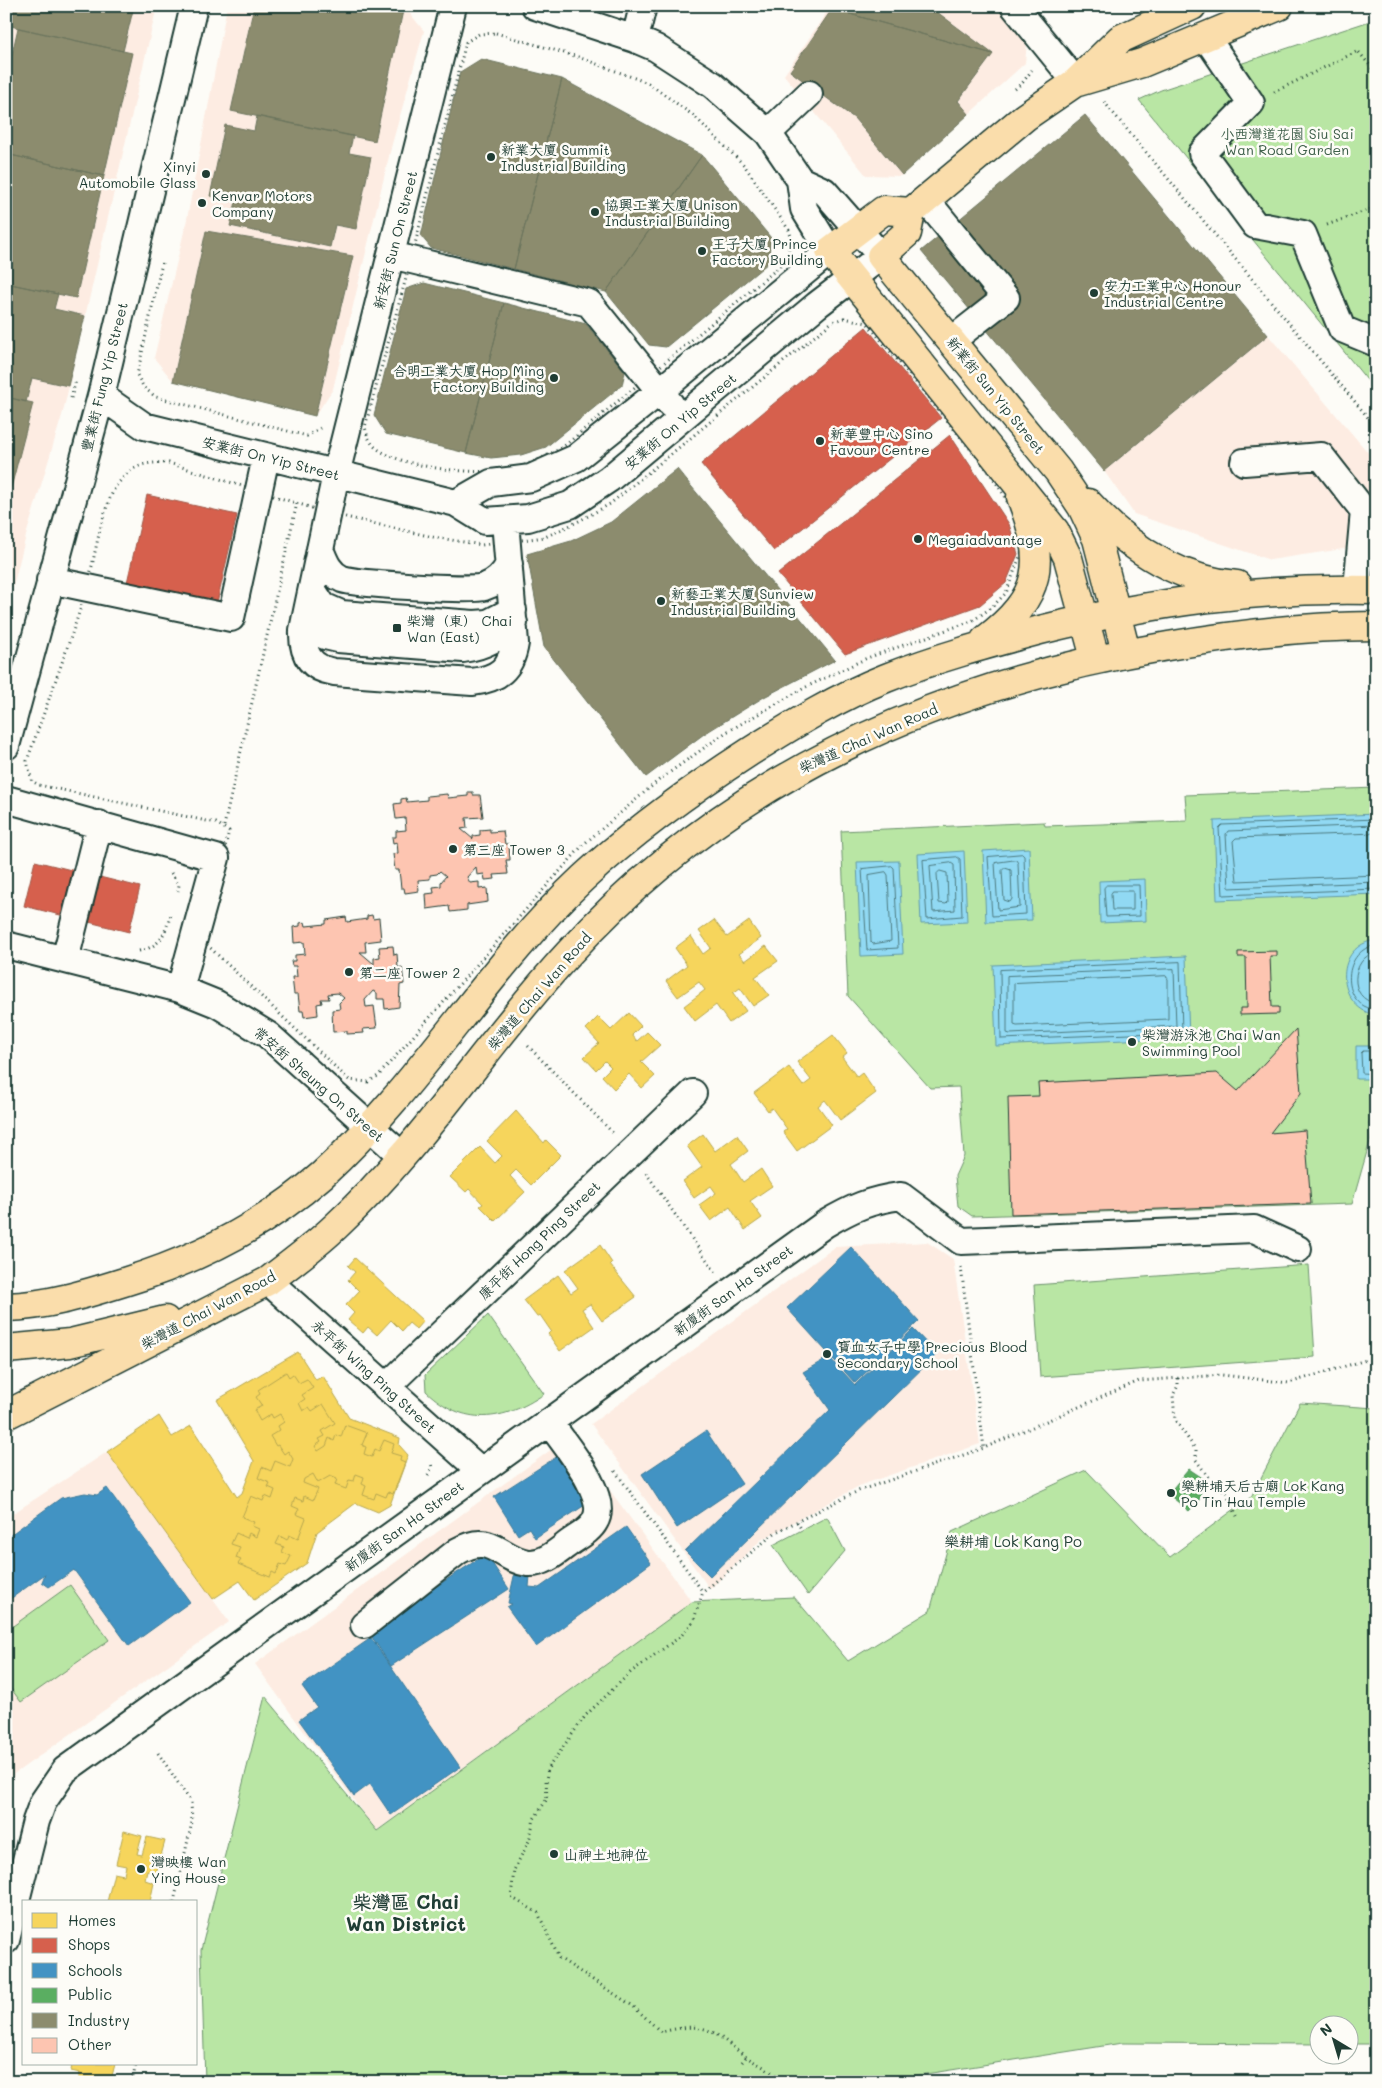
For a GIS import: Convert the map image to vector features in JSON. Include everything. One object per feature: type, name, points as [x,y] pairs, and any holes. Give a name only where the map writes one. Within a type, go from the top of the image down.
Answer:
[{"type":"main road","points":[[881,256],[907,233],[918,206],[1025,117],[1076,82],[1120,39],[1192,6]]},
{"type":"main road","points":[[1076,82],[1142,63],[1279,6]]},
{"type":"main road","points":[[918,206],[884,210],[830,251],[1046,517],[1062,543],[1095,658]]},
{"type":"main road","name":"新業街 Sun Yip Street","points":[[881,256],[1058,471],[1082,507],[1097,539],[1126,652]]},
{"type":"main road","points":[[1058,471],[1101,517],[1129,543],[1179,571],[1224,584],[1300,590]]},
{"type":"main road","points":[[976,647],[1014,616],[1029,593],[1034,578],[1035,544],[1031,524],[1012,475]]},
{"type":"main road","points":[[6,1307],[79,1296],[160,1271],[234,1237],[280,1208],[321,1175],[370,1127],[547,915],[582,878],[660,813],[708,779],[834,702],[885,678],[976,647],[1117,612],[1187,599],[1238,593],[1300,590],[1367,590]]},
{"type":"main road","name":"柴灣道 Chai Wan Road","points":[[6,1415],[268,1281],[338,1224],[401,1155],[569,952],[664,862],[737,808],[789,774],[882,728],[1004,682],[1095,658],[1280,630],[1376,626]]},
{"type":"main road","points":[[6,1349],[70,1343],[116,1333],[162,1322],[238,1296]]},
{"type":"street","name":"豐業街 Fung Yip Street","points":[[6,746],[101,396],[194,6]]},
{"type":"street","name":"新安街 Sun On Street","points":[[453,6],[401,258],[336,474],[305,620],[302,642],[304,652],[315,666],[323,670],[472,682],[488,680],[504,669],[513,656],[515,643],[505,521]]},
{"type":"street","points":[[456,503],[492,483],[531,478],[568,462],[654,383],[830,251],[804,209],[800,180],[768,133],[713,85],[656,48],[635,39],[535,6]]},
{"type":"street","points":[[635,39],[643,6]]},
{"type":"street","points":[[1014,6],[1076,82]]},
{"type":"street","points":[[1206,36],[1251,103],[1202,152],[1255,225],[1303,234],[1342,329],[1376,343]]},
{"type":"street","points":[[768,133],[809,94]]},
{"type":"street","name":"新業街 Sun Yip Street","points":[[800,180],[824,191],[881,256]]},
{"type":"street","points":[[918,206],[1006,298],[951,341]]},
{"type":"street","name":"安業街 On Yip Street","points":[[101,396],[144,426],[456,503],[485,521],[528,518],[570,505],[609,479],[817,305],[881,256]]},
{"type":"street","points":[[401,258],[589,303],[683,419]]},
{"type":"street","name":"安業街 On Yip Street","points":[[89,440],[116,430],[144,426]]},
{"type":"street","points":[[1244,462],[1321,456],[1364,511],[1367,590]]},
{"type":"street","points":[[50,580],[231,618],[266,457]]},
{"type":"street","points":[[320,549],[325,563],[332,572],[352,582],[474,589],[496,581],[504,574],[509,564]]},
{"type":"street","points":[[312,589],[322,606],[341,614],[474,624],[513,617]]},
{"type":"street","points":[[305,620],[325,636],[338,639],[464,648],[479,647],[491,642],[513,617]]},
{"type":"street","points":[[6,799],[216,858],[180,989]]},
{"type":"street","points":[[65,960],[99,824]]},
{"type":"street","name":"常安街 Sheung On Street","points":[[6,945],[180,989],[217,1004],[268,1036],[401,1155]]},
{"type":"street","name":"康平街 Hong Ping Street","points":[[386,1387],[693,1093]]},
{"type":"street","name":"新廈街 San Ha Street","points":[[6,1940],[36,1821],[43,1802],[66,1770],[825,1224],[851,1209],[874,1200],[901,1196],[961,1240]]},
{"type":"street","points":[[961,1240],[1254,1229],[1298,1249]]},
{"type":"street","name":"永平街 Wing Ping Street","points":[[268,1281],[481,1471]]},
{"type":"street","points":[[364,1625],[464,1547],[485,1544],[499,1548],[515,1559],[534,1563],[551,1556],[593,1524],[599,1510],[595,1491],[549,1422]]},
{"type":"path","points":[[496,32],[648,83],[694,116],[744,165],[789,230],[792,240],[784,264],[654,383],[562,447],[537,462],[492,471],[453,472],[389,456],[375,446],[367,436],[365,427],[401,258],[466,42],[479,34],[496,32]]},
{"type":"path","points":[[1251,103],[1358,51],[1376,73]]},
{"type":"path","points":[[1008,95],[1023,82],[1034,63]]},
{"type":"path","points":[[1100,98],[1376,427]]},
{"type":"path","points":[[1303,234],[1376,207]]},
{"type":"path","points":[[136,375],[144,388],[156,397],[307,436],[320,428],[323,422]]},
{"type":"path","points":[[224,826],[297,503]]},
{"type":"path","points":[[528,1046],[615,1135]]},
{"type":"path","points":[[349,1080],[368,1082],[378,1076]]},
{"type":"path","points":[[646,1173],[714,1271]]},
{"type":"path","points":[[961,1240],[960,1258],[984,1448]]},
{"type":"path","points":[[783,2082],[773,2070],[746,2057],[719,2034],[690,2026],[661,2032],[633,2006],[559,1958],[538,1913],[511,1897],[514,1870],[529,1841],[534,1819],[547,1799],[546,1780],[548,1768],[586,1715],[631,1672],[668,1646],[694,1622],[703,1592],[776,1532],[858,1491],[984,1448],[1139,1381],[1222,1375],[1289,1383],[1376,1357]]},
{"type":"path","points":[[1178,1378],[1178,1386],[1173,1395],[1175,1420],[1196,1450],[1196,1460],[1212,1482],[1226,1492],[1237,1516]]},
{"type":"path","points":[[610,1464],[703,1592]]},
{"type":"path","points":[[798,1522],[802,1530]]},
{"type":"path","points":[[158,1753],[190,1802],[192,1822],[174,1900]]},
{"type":"path","points":[[742,2062],[746,2057]]},
{"type":"path","points":[[132,2082],[136,2066]]},
{"type":"shaded area","points":[[6,6],[157,6],[63,412],[27,532],[6,614]]},
{"type":"shaded area","points":[[227,6],[404,6],[424,31],[392,144],[333,389],[315,416],[173,381],[154,358],[187,219]]},
{"type":"shaded area","points":[[831,6],[997,6],[1027,42],[1025,63],[901,176],[866,175],[784,75]]},
{"type":"shaded area","points":[[1268,335],[1376,462],[1376,544],[1270,560],[1134,514],[1104,471]]},
{"type":"shaded area","name":"寶血女子中學 Precious Blood Secondary School","points":[[927,1242],[953,1259],[980,1444],[861,1485],[761,1540],[710,1589],[591,1424],[835,1247]]},
{"type":"shaded area","points":[[570,1436],[692,1602],[376,1831],[255,1664]]},
{"type":"shaded area","points":[[107,1452],[229,1622],[14,1774],[6,1804],[6,1518]]},
{"type":"green space","name":"小西灣道花園 Siu Sai Wan Road Garden","points":[[1373,20],[1376,23],[1376,391],[1139,100],[1161,90]]},
{"type":"green space","name":"柴灣游泳池 Chai Wan Swimming Pool","points":[[1376,788],[1376,1112],[1369,1122],[1370,1141],[1352,1204],[972,1216],[958,1206],[955,1176],[964,1156],[959,1087],[930,1088],[848,996],[841,831],[1044,822],[1045,826],[1187,821],[1185,795]]},
{"type":"green space","points":[[1309,1265],[1315,1357],[1040,1377],[1034,1285]]},
{"type":"green space","points":[[488,1315],[544,1394],[514,1410],[499,1415],[469,1415],[455,1411],[440,1403],[426,1391],[425,1375]]},
{"type":"green space","points":[[1300,1403],[1376,1408],[1376,2044],[1360,2044],[1360,2016],[1310,2016],[1310,2044],[1122,2043],[875,2082],[205,2082],[201,1950],[265,1696],[377,1831],[692,1602],[794,1597],[848,1661],[930,1611],[952,1532],[1086,1470],[1170,1557],[1251,1497]]},
{"type":"green space","points":[[827,1517],[845,1551],[808,1595],[773,1545]]},
{"type":"green space","points":[[70,1585],[109,1640],[21,1702],[6,1682],[6,1631]]},
{"type":"water","points":[[1376,814],[1376,894],[1217,900],[1214,821]]},
{"type":"water","points":[[1029,848],[1032,920],[986,922],[983,851]]},
{"type":"water","points":[[964,851],[967,922],[921,924],[918,854]]},
{"type":"water","points":[[899,861],[903,954],[861,956],[857,862]]},
{"type":"water","points":[[1145,879],[1146,921],[1100,923],[1099,881]]},
{"type":"water","points":[[1376,940],[1376,1014],[1371,1014],[1359,1008],[1351,998],[1346,987],[1345,974],[1347,962],[1353,952],[1363,944]]},
{"type":"water","points":[[1186,956],[1189,1037],[996,1046],[993,965]]},
{"type":"water","points":[[1356,1046],[1376,1046],[1376,1079],[1356,1079]]},
{"type":"building: Homes","points":[[714,920],[727,937],[749,921],[761,938],[739,954],[745,961],[766,946],[778,961],[755,977],[769,995],[753,1006],[740,988],[733,993],[746,1011],[729,1023],[716,1005],[695,1021],[684,1006],[705,990],[699,982],[678,997],[666,981],[687,965],[675,948],[691,936],[703,954],[711,948],[699,931]]},
{"type":"building: Homes","points":[[629,1013],[641,1026],[632,1035],[637,1041],[647,1032],[660,1045],[641,1062],[655,1076],[642,1088],[629,1074],[614,1089],[602,1076],[611,1067],[605,1061],[596,1070],[584,1057],[599,1043],[586,1029],[598,1017],[611,1030]]},
{"type":"building: Homes","points":[[833,1035],[847,1053],[842,1057],[857,1077],[862,1073],[876,1093],[840,1120],[825,1100],[818,1106],[832,1125],[797,1151],[783,1132],[787,1129],[772,1108],[768,1111],[754,1093],[789,1067],[803,1086],[811,1080],[797,1062]]},
{"type":"building: Homes","points":[[516,1111],[544,1143],[546,1140],[561,1155],[531,1185],[516,1170],[510,1176],[525,1192],[495,1221],[480,1206],[483,1204],[469,1189],[466,1192],[450,1177],[480,1147],[495,1163],[502,1156],[487,1141]]},
{"type":"building: Homes","points":[[703,1134],[715,1151],[737,1135],[748,1151],[731,1164],[743,1182],[761,1169],[772,1186],[750,1201],[762,1218],[745,1230],[730,1207],[711,1221],[699,1205],[716,1193],[711,1186],[694,1198],[683,1181],[702,1167],[687,1146]]},
{"type":"building: Homes","points":[[600,1245],[612,1263],[610,1265],[636,1297],[602,1321],[590,1304],[582,1309],[594,1327],[560,1351],[548,1334],[551,1331],[540,1315],[537,1317],[524,1300],[558,1275],[571,1293],[578,1288],[565,1270]]},
{"type":"building: Homes","points":[[355,1258],[423,1321],[416,1329],[409,1323],[402,1331],[391,1320],[377,1335],[368,1327],[363,1333],[348,1320],[354,1313],[346,1305],[359,1291],[348,1280],[355,1272],[348,1266]]},
{"type":"building: Homes","points":[[298,1352],[316,1380],[323,1376],[349,1418],[400,1438],[399,1445],[408,1455],[390,1505],[378,1512],[356,1503],[317,1532],[307,1563],[254,1600],[240,1581],[213,1599],[107,1452],[159,1416],[172,1437],[191,1426],[237,1497],[242,1493],[254,1461],[217,1400]]},
{"type":"building: Homes","points":[[286,1372],[289,1377],[293,1374],[299,1383],[307,1379],[313,1388],[302,1395],[305,1399],[299,1403],[303,1411],[309,1407],[312,1411],[323,1404],[335,1423],[322,1431],[325,1436],[319,1439],[321,1442],[315,1446],[318,1451],[326,1446],[329,1438],[334,1441],[336,1435],[341,1437],[345,1425],[367,1433],[362,1445],[366,1447],[364,1454],[372,1457],[375,1449],[379,1451],[384,1440],[394,1444],[391,1453],[401,1456],[400,1461],[405,1463],[393,1494],[388,1492],[386,1497],[376,1493],[374,1499],[363,1495],[366,1486],[362,1484],[364,1477],[356,1474],[354,1481],[349,1480],[346,1489],[335,1485],[337,1479],[330,1476],[318,1483],[313,1474],[304,1479],[303,1483],[318,1489],[313,1500],[304,1496],[303,1501],[295,1498],[292,1506],[299,1509],[296,1514],[306,1518],[298,1539],[289,1535],[287,1540],[280,1536],[276,1544],[284,1547],[282,1552],[291,1556],[286,1566],[280,1564],[276,1574],[272,1572],[270,1577],[238,1564],[241,1560],[236,1558],[240,1547],[231,1544],[236,1533],[247,1538],[249,1533],[256,1537],[259,1529],[252,1526],[254,1522],[242,1517],[251,1496],[263,1501],[265,1496],[272,1499],[275,1490],[268,1487],[270,1483],[258,1478],[262,1467],[271,1471],[275,1461],[290,1467],[293,1459],[288,1451],[284,1454],[278,1445],[276,1446],[270,1436],[280,1430],[278,1426],[284,1422],[280,1414],[273,1418],[271,1414],[260,1421],[254,1410],[262,1406],[256,1397],[260,1394],[258,1390]]},
{"type":"building: Homes","name":"灣映樓 Wan Ying House","points":[[124,1831],[142,1836],[137,1854],[142,1855],[147,1837],[165,1841],[156,1874],[147,1871],[145,1880],[154,1883],[150,1900],[107,1900],[114,1873],[124,1875],[126,1866],[116,1864]]},
{"type":"building: Homes","points":[[72,2066],[114,2066],[111,2080],[101,2078],[100,2082],[78,2082],[80,2073],[71,2071]]},
{"type":"building: Shops","name":"新華豐中心 Sino Favour Centre","points":[[866,327],[941,418],[774,551],[701,464]]},
{"type":"building: Shops","name":"Megaiadvantage","points":[[950,435],[1009,524],[1018,554],[1006,583],[980,605],[845,654],[778,574]]},
{"type":"building: Shops","points":[[147,495],[237,515],[216,607],[126,587]]},
{"type":"building: Shops","points":[[35,861],[140,887],[129,932],[24,906]]},
{"type":"building: Schools","points":[[851,1247],[919,1321],[855,1383],[787,1308]]},
{"type":"building: Schools","points":[[913,1329],[937,1354],[710,1576],[685,1551],[830,1410],[803,1372],[829,1357],[855,1385]]},
{"type":"building: Schools","points":[[706,1431],[742,1484],[677,1528],[642,1474]]},
{"type":"building: Schools","points":[[558,1456],[588,1503],[535,1538],[529,1528],[518,1535],[494,1497]]},
{"type":"building: Schools","points":[[107,1488],[190,1602],[129,1646],[74,1570],[49,1587],[42,1582],[45,1574],[6,1602],[6,1538],[61,1498],[85,1493],[97,1495]]},
{"type":"building: Schools","points":[[626,1527],[651,1563],[536,1647],[507,1607],[512,1604],[508,1603],[515,1572],[530,1576],[529,1587],[539,1588]]},
{"type":"building: Schools","points":[[486,1554],[509,1589],[391,1666],[368,1631]]},
{"type":"building: Schools","points":[[371,1638],[460,1767],[391,1815],[370,1784],[354,1796],[299,1720],[317,1707],[302,1686]]},
{"type":"building: Public","points":[[1189,1469],[1204,1479],[1199,1500],[1189,1511],[1168,1494]]},
{"type":"building: Industry","points":[[6,6],[134,6],[123,51],[6,25]]},
{"type":"building: Industry","points":[[254,6],[404,6],[375,141],[231,111]]},
{"type":"building: Industry","points":[[834,6],[929,6],[993,54],[832,9]]},
{"type":"building: Industry","points":[[832,9],[993,54],[958,101],[969,114],[902,175],[854,118],[790,71]]},
{"type":"building: Industry","points":[[18,28],[132,53],[104,176],[6,154],[6,80]]},
{"type":"building: Industry","name":"新業大廈 Summit Industrial Building","points":[[481,59],[562,79],[514,269],[431,248],[421,236],[460,72]]},
{"type":"building: Industry","name":"協興工業大廈 Unison Industrial Building","points":[[562,79],[702,155],[606,292],[514,269]]},
{"type":"building: Industry","name":"安力工業中心 Honour Industrial Centre","points":[[1085,115],[1268,335],[1104,471],[921,251]]},
{"type":"building: Industry","points":[[257,116],[353,136],[349,153],[371,157],[356,229],[335,225],[330,247],[230,226],[236,202],[210,196],[225,125],[254,131]]},
{"type":"building: Industry","points":[[6,154],[104,176],[76,298],[6,283]]},
{"type":"building: Industry","name":"王子大廈 Prince Factory Building","points":[[702,155],[771,238],[768,263],[666,347],[649,345],[606,292]]},
{"type":"building: Industry","points":[[206,231],[353,256],[315,416],[173,381]]},
{"type":"building: Industry","points":[[6,283],[58,294],[54,309],[85,316],[68,386],[32,378],[26,402],[6,397]]},
{"type":"building: Industry","points":[[424,283],[504,303],[466,453],[386,434],[374,415],[406,289]]},
{"type":"building: Industry","name":"合明工業大廈 Hop Ming Factory Building","points":[[504,303],[586,324],[625,372],[622,385],[546,447],[521,455],[491,458],[466,453]]},
{"type":"building: Industry","points":[[6,397],[33,403],[6,507]]},
{"type":"building: Industry","name":"新藝工業大廈 Sunview Industrial Building","points":[[677,469],[835,660],[764,697],[704,734],[646,777],[544,647],[527,554],[571,541],[611,522]]},
{"type":"building: Other","name":"第三座 Tower 3","points":[[468,792],[473,792],[473,795],[480,795],[483,817],[466,818],[467,828],[461,829],[473,839],[473,836],[480,835],[480,830],[490,829],[490,832],[503,831],[505,844],[509,844],[510,860],[506,860],[508,874],[494,875],[495,879],[485,880],[484,874],[477,875],[476,867],[467,877],[470,883],[479,882],[479,889],[487,888],[488,902],[467,905],[467,910],[450,912],[449,906],[427,909],[426,894],[434,893],[433,887],[441,886],[441,882],[446,876],[440,871],[437,874],[430,875],[430,879],[418,880],[419,891],[405,893],[404,888],[401,888],[399,870],[395,870],[393,854],[398,853],[397,842],[393,843],[392,837],[396,837],[396,831],[406,830],[405,818],[396,819],[394,804],[401,803],[401,799],[406,798],[407,802],[427,800],[427,796],[447,794],[448,798],[468,796]]},
{"type":"building: Other","name":"第二座 Tower 2","points":[[372,915],[373,919],[379,918],[381,940],[365,942],[366,952],[360,952],[374,964],[374,958],[380,957],[379,947],[393,946],[394,955],[397,954],[398,968],[402,967],[404,984],[400,985],[399,1007],[385,1009],[384,999],[377,999],[377,993],[373,991],[365,1000],[366,1007],[374,1006],[377,1028],[363,1029],[364,1033],[347,1034],[347,1031],[333,1032],[332,1010],[340,1009],[339,1003],[344,998],[338,993],[328,994],[329,999],[321,999],[322,1003],[317,1004],[318,1015],[304,1017],[303,1011],[300,1011],[298,994],[294,994],[292,977],[297,977],[296,966],[292,966],[291,961],[295,961],[295,955],[305,954],[304,942],[294,943],[293,927],[300,926],[300,923],[305,922],[306,926],[326,924],[326,920],[346,917],[347,922],[367,919],[367,916]]},
{"type":"building: Other","points":[[1277,951],[1277,956],[1270,956],[1272,1007],[1279,1007],[1279,1014],[1240,1015],[1240,1008],[1247,1008],[1246,957],[1238,957],[1238,952]]},
{"type":"building: Other","points":[[1296,1029],[1301,1093],[1270,1133],[1305,1130],[1311,1204],[1011,1214],[1008,1097],[1039,1096],[1038,1083],[1217,1073],[1238,1091]]},
{"type":"place","name":"新業大廈 Summit Industrial Building","points":[[491,157]]},
{"type":"place","name":"Xinyi Automobile Glass","points":[[206,174]]},
{"type":"place","name":"Kenvar Motors Company","points":[[202,203]]},
{"type":"place","name":"協興工業大廈 Unison Industrial Building","points":[[595,212]]},
{"type":"place","name":"王子大廈 Prince Factory Building","points":[[702,251]]},
{"type":"place","name":"安力工業中心 Honour Industrial Centre","points":[[1094,293]]},
{"type":"place","name":"合明工業大廈 Hop Ming Factory Building","points":[[554,378]]},
{"type":"place","name":"新華豐中心 Sino Favour Centre","points":[[820,441]]},
{"type":"place","name":"Megaiadvantage","points":[[918,539]]},
{"type":"place","name":"新藝工業大廈 Sunview Industrial Building","points":[[661,601]]},
{"type":"place","name":"柴灣（東） Chai Wan (East)","points":[[397,628]]},
{"type":"place","name":"第三座 Tower 3","points":[[453,849]]},
{"type":"place","name":"第二座 Tower 2","points":[[349,972]]},
{"type":"place","name":"柴灣游泳池 Chai Wan Swimming Pool","points":[[1132,1042]]},
{"type":"place","name":"寶血女子中學 Precious Blood Secondary School","points":[[827,1354]]},
{"type":"place","name":"樂耕埔天后古廟 Lok Kang Po Tin Hau Temple","points":[[1171,1493]]},
{"type":"place","name":"山神土地神位","points":[[554,1854]]},
{"type":"place","name":"灣映樓 Wan Ying House","points":[[141,1869]]},
{"type":"district","name":"樂耕埔 Lok Kang Po","points":[[1013,1541]]},
{"type":"district","name":"柴灣區 Chai Wan District","points":[[406,1912]]}]
